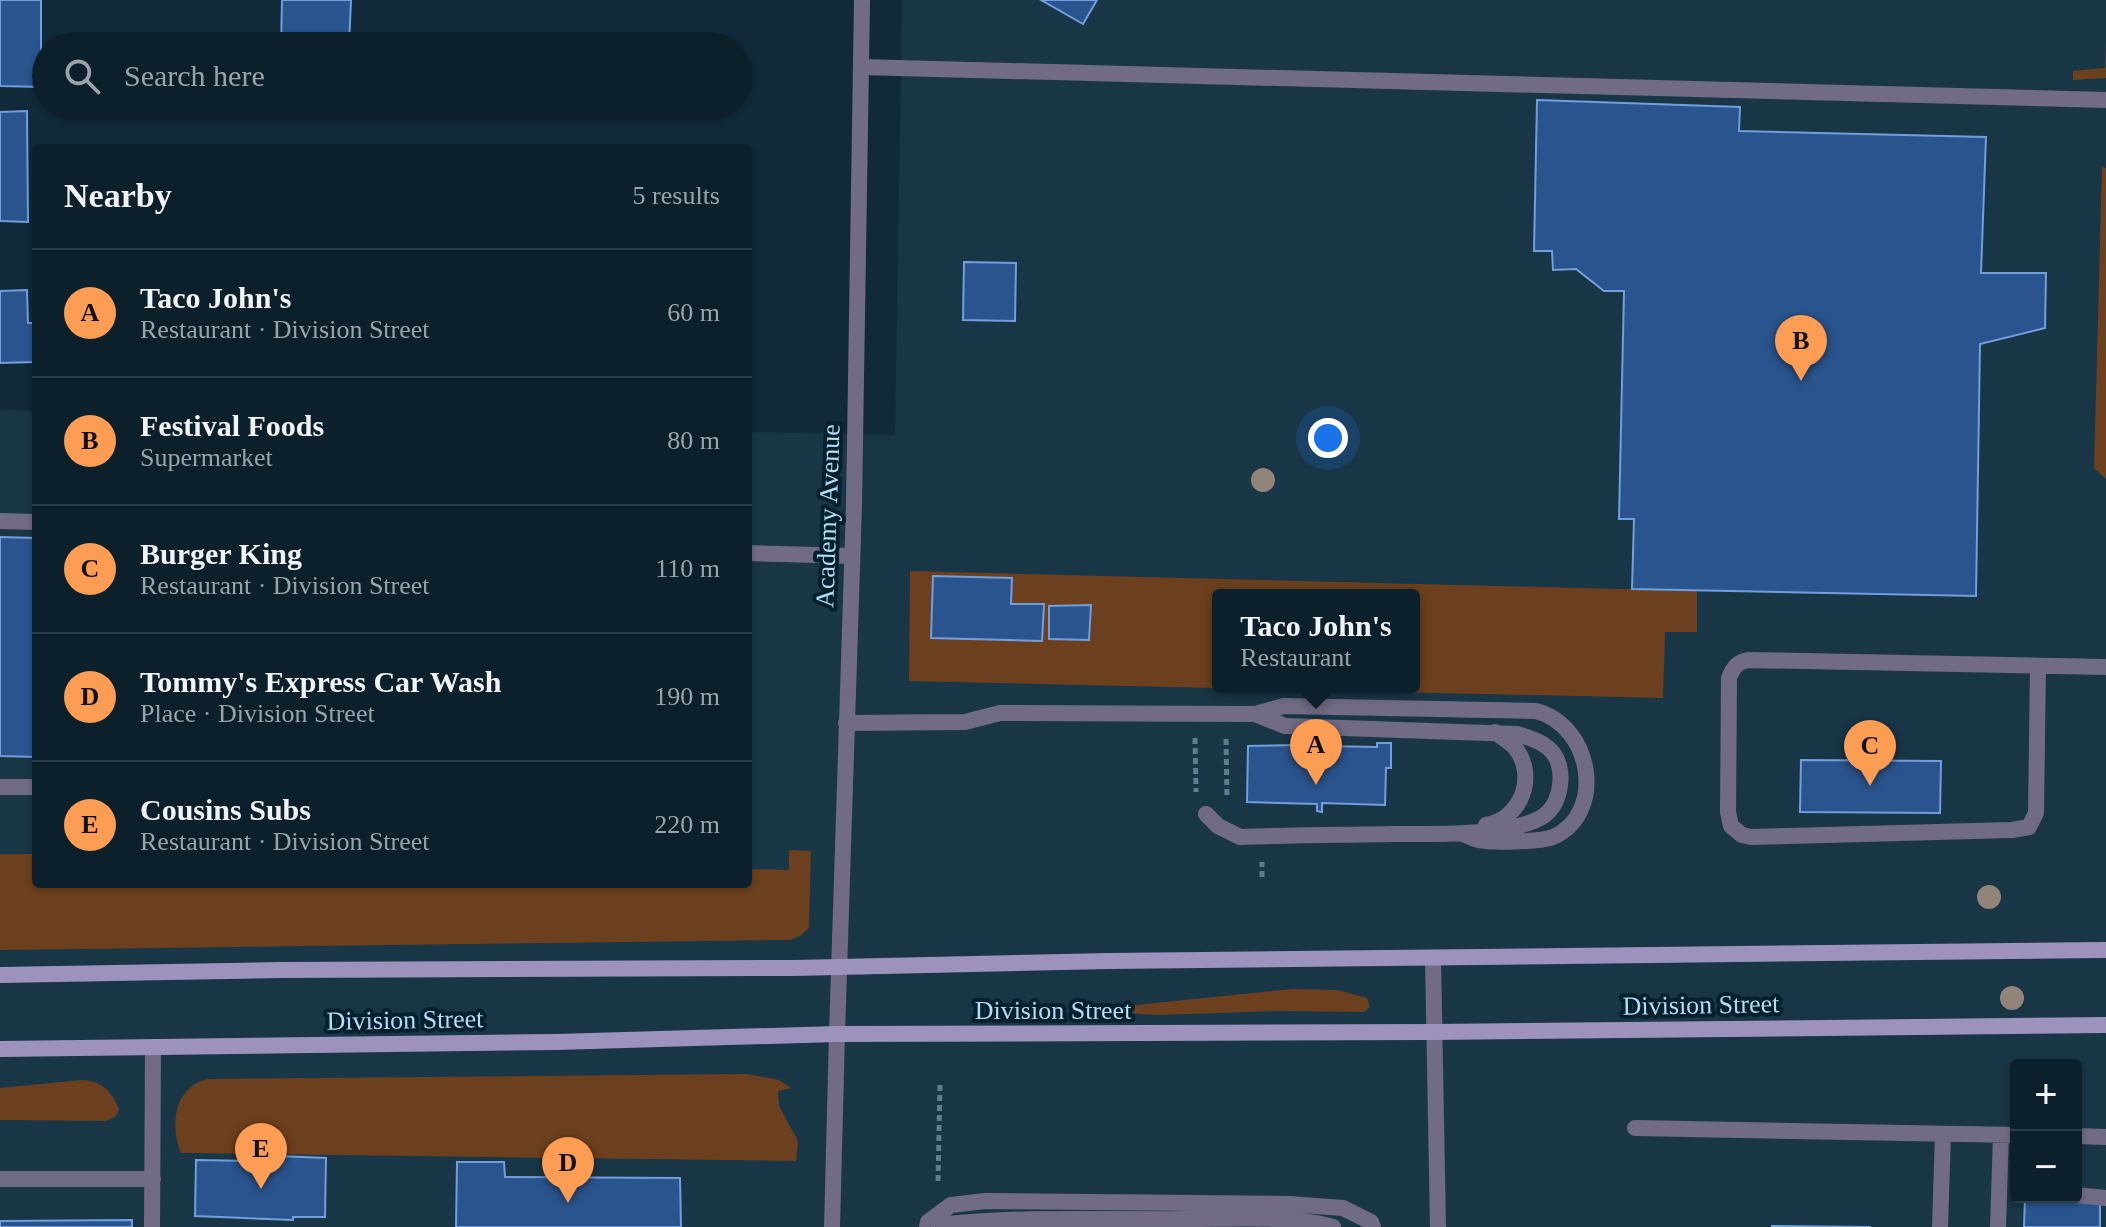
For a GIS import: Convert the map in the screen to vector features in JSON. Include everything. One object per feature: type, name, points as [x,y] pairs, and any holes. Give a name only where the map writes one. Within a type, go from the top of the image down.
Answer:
[{"type":"main road","name":"Division Street","points":[[0,975],[296,969],[840,967],[2106,950]]},
{"type":"main road","name":"Division Street","points":[[0,1049],[556,1042],[837,1034],[2106,1025]]},
{"type":"street","name":"Academy Avenue","points":[[832,1227],[852,556],[862,0]]},
{"type":"street","points":[[861,67],[2106,100]]},
{"type":"street","points":[[0,521],[32,522]]},
{"type":"street","points":[[752,553],[852,556]]},
{"type":"street","points":[[2038,666],[2036,813],[2029,827],[1751,837],[1742,835],[1731,826],[1728,812],[1729,678],[1741,662],[2038,666],[2106,667]]},
{"type":"street","points":[[846,723],[965,722],[1000,713],[1255,714],[1284,706],[1520,711],[1549,714],[1561,722],[1575,737],[1583,757],[1586,782],[1582,806],[1569,825],[1552,837],[1528,840],[1479,840],[1460,833]]},
{"type":"street","points":[[1201,809],[1218,826],[1240,837],[1460,833],[1525,824],[1546,814],[1558,798],[1561,783],[1559,764],[1553,751],[1536,740],[1494,731],[1285,726],[1255,714]]},
{"type":"street","points":[[1460,833],[1499,821],[1515,808],[1525,792],[1526,773],[1515,747],[1494,731]]},
{"type":"street","points":[[0,787],[32,787]]},
{"type":"street","points":[[1433,958],[1438,1227]]},
{"type":"street","points":[[152,1227],[153,1047]]},
{"type":"street","points":[[1635,1128],[2009,1135],[2008,1194],[1998,1227]]},
{"type":"street","points":[[1940,1227],[1943,1134]]},
{"type":"street","points":[[2082,1136],[2106,1137]]},
{"type":"street","points":[[0,1179],[153,1179]]},
{"type":"street","points":[[2082,1196],[2106,1198]]},
{"type":"street","points":[[927,1227],[928,1222],[951,1205],[1000,1201],[1289,1204],[1343,1208],[1371,1222],[1373,1227]]},
{"type":"street","points":[[944,1227],[989,1220],[1322,1223],[1333,1227]]},
{"type":"path","points":[[1226,738],[1230,807]]},
{"type":"path","points":[[1195,739],[1201,809]]},
{"type":"path","points":[[939,1186],[940,1084]]},
{"type":"shaded area","points":[[902,0],[2106,0],[2106,1227],[0,1227],[0,410],[32,411],[32,888],[752,888],[752,432],[895,435]]},
{"type":"shaded area","points":[[2106,40],[2106,78],[2073,80],[2073,71],[2105,68]]},
{"type":"shaded area","points":[[2102,167],[2106,168],[2106,479],[2094,468]]},
{"type":"shaded area","points":[[910,571],[1697,591],[1697,632],[1665,632],[1663,698],[1420,693],[1420,589],[1212,589],[1212,688],[909,681]]},
{"type":"shaded area","points":[[789,850],[811,851],[809,928],[790,940],[0,950],[0,854],[32,854],[32,888],[752,888],[752,869],[789,870]]},
{"type":"shaded area","points":[[1292,989],[1338,990],[1367,998],[1370,1007],[1364,1012],[1156,1015],[1117,1012],[1117,1007]]},
{"type":"shaded area","points":[[747,1074],[779,1080],[791,1088],[778,1091],[779,1106],[798,1141],[796,1161],[181,1153],[177,1142],[176,1119],[182,1098],[197,1083],[208,1079]]},
{"type":"shaded area","points":[[82,1080],[101,1085],[110,1093],[119,1110],[116,1116],[106,1121],[0,1120],[0,1088]]},
{"type":"building","points":[[0,0],[41,0],[41,32],[32,32],[32,87],[0,86]]},
{"type":"building","points":[[282,0],[351,0],[350,32],[281,32]]},
{"type":"building","points":[[1041,0],[1097,0],[1083,24]]},
{"type":"building","points":[[1537,100],[1740,107],[1739,131],[1986,137],[1981,273],[2046,273],[2045,328],[1980,344],[1976,596],[1632,589],[1634,519],[1619,519],[1624,291],[1604,291],[1576,269],[1553,270],[1552,251],[1534,251]]},
{"type":"building","points":[[27,111],[28,222],[0,221],[0,112]]},
{"type":"building","points":[[964,262],[1016,263],[1015,321],[963,320]]},
{"type":"building","points":[[27,290],[28,323],[32,323],[32,362],[0,363],[0,291]]},
{"type":"building","points":[[0,537],[32,538],[32,757],[0,756]]},
{"type":"building","points":[[933,576],[1012,578],[1011,604],[1044,604],[1042,641],[931,638]]},
{"type":"building","points":[[1091,605],[1089,640],[1049,639],[1049,606]]},
{"type":"building","points":[[1302,739],[1322,740],[1322,746],[1377,747],[1377,743],[1391,743],[1391,768],[1386,768],[1385,805],[1322,803],[1322,812],[1317,811],[1317,804],[1247,802],[1248,746],[1302,745]]},
{"type":"building","points":[[1801,760],[1941,761],[1940,813],[1800,812]]},
{"type":"building","points":[[254,1155],[326,1158],[325,1217],[293,1217],[293,1220],[195,1216],[196,1160],[253,1161]]},
{"type":"building","points":[[457,1162],[504,1162],[505,1177],[680,1178],[681,1227],[456,1227]]},
{"type":"building","points":[[2082,1198],[2100,1198],[2100,1227],[2024,1227],[2025,1203],[2082,1203]]},
{"type":"building","points":[[132,1220],[132,1227],[0,1227],[0,1221]]},
{"type":"building","points":[[1772,1226],[1871,1227],[1772,1227]]},
{"type":"place","name":"Festival Foods","points":[[1801,381]]},
{"type":"place","name":"Taco John's","points":[[1316,785]]},
{"type":"place","name":"Burger King","points":[[1870,786]]},
{"type":"place","name":"Cousins Subs","points":[[261,1189]]},
{"type":"place","name":"Tommy's Express Car Wash","points":[[568,1203]]}]
